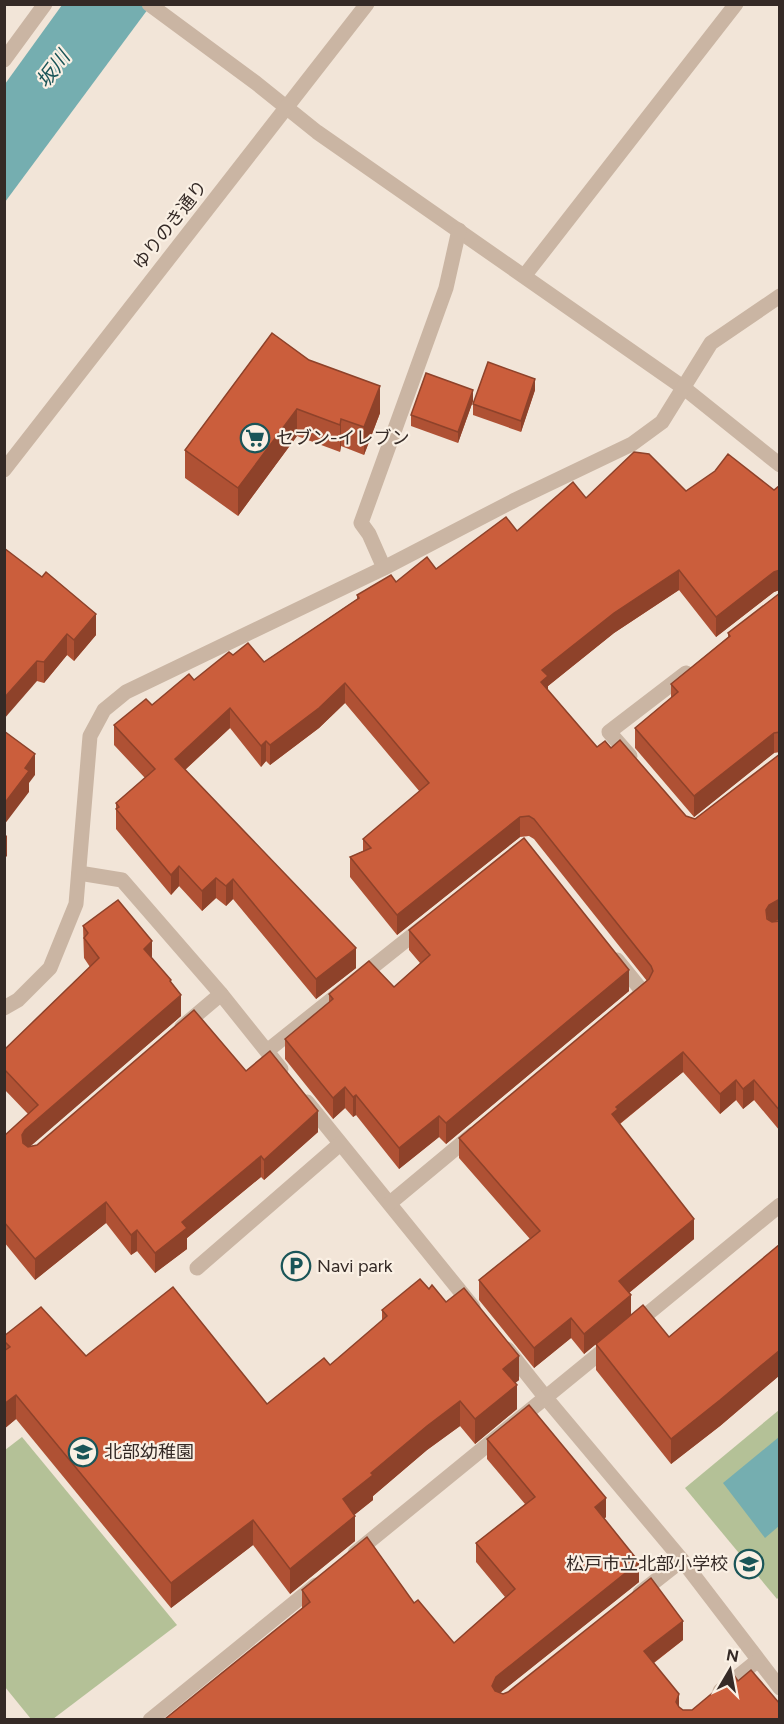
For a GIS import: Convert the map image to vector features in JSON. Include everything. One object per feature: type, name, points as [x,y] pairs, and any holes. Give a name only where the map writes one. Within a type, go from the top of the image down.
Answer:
[{"type":"street","points":[[4,60],[45,4]]},
{"type":"street","name":"ゆりのき通り","points":[[4,470],[367,4]]},
{"type":"street","points":[[525,275],[736,4]]},
{"type":"street","points":[[153,8],[287,107],[316,132],[525,275],[684,388],[780,465]]},
{"type":"street","points":[[384,568],[369,534],[361,523],[446,288],[459,230]]},
{"type":"street","points":[[4,1008],[18,999],[50,968],[76,904],[90,736],[104,710],[126,692],[384,568],[632,444],[662,422],[711,343],[780,296]]},
{"type":"street","points":[[639,767],[609,732],[694,666]]},
{"type":"street","points":[[79,873],[122,880],[221,994],[486,1323]]},
{"type":"street","points":[[267,1051],[433,919]]},
{"type":"street","points":[[607,946],[643,992],[625,1007]]},
{"type":"street","points":[[167,1041],[221,994]]},
{"type":"street","points":[[390,1203],[480,1128]]},
{"type":"street","points":[[196,1268],[340,1144]]},
{"type":"street","points":[[344,1562],[780,1205]]},
{"type":"street","points":[[501,1341],[682,1560],[757,1661],[780,1688]]},
{"type":"street","points":[[628,1603],[682,1560]]},
{"type":"street","points":[[150,1719],[326,1577]]},
{"type":"street","points":[[712,1697],[757,1661]]},
{"type":"green space","points":[[779,1410],[779,1597],[777,1599],[685,1488]]},
{"type":"green space","points":[[22,1437],[177,1625],[53,1719],[31,1719],[5,1687],[5,1450]]},
{"type":"water","name":"坂川","points":[[62,5],[151,5],[5,202],[5,84]]},
{"type":"water","points":[[779,1437],[779,1526],[765,1538],[723,1483]]},
{"type":"building","points":[[272,333],[309,360],[380,386],[364,427],[341,419],[340,425],[297,409],[238,488],[185,450]]},
{"type":"building","points":[[488,362],[535,379],[521,421],[473,404]]},
{"type":"building","points":[[426,373],[473,390],[458,432],[411,415]]},
{"type":"building","points":[[634,452],[649,454],[686,491],[715,471],[728,454],[774,490],[780,485],[780,570],[774,572],[716,617],[679,570],[614,613],[542,670],[548,676],[541,682],[597,747],[605,741],[611,748],[620,740],[686,816],[695,819],[780,754],[780,899],[769,905],[766,910],[767,919],[772,922],[780,921],[780,1111],[754,1080],[743,1089],[736,1080],[720,1094],[683,1052],[616,1107],[618,1109],[612,1114],[694,1219],[619,1281],[631,1295],[584,1334],[571,1318],[534,1348],[479,1280],[540,1231],[459,1138],[649,979],[653,971],[651,966],[534,819],[529,816],[520,817],[397,915],[350,857],[371,848],[363,839],[429,783],[345,683],[319,708],[270,745],[266,741],[261,746],[230,708],[175,759],[356,948],[316,979],[233,879],[226,886],[216,878],[202,891],[179,866],[171,875],[116,809],[119,807],[116,803],[155,769],[114,725],[146,699],[152,705],[189,674],[194,680],[229,652],[233,655],[248,643],[264,662],[359,598],[357,595],[391,575],[396,582],[427,557],[436,569],[506,517],[517,531],[573,482],[586,498]]},
{"type":"building","points":[[4,548],[42,577],[46,572],[96,614],[74,640],[67,634],[44,662],[37,661],[4,698]]},
{"type":"building","points":[[780,593],[780,732],[774,733],[694,796],[635,728],[678,692],[671,684],[730,636],[728,633]]},
{"type":"building","points":[[4,731],[35,754],[25,768],[29,771],[4,804]]},
{"type":"building","points":[[524,838],[629,970],[446,1123],[439,1116],[399,1148],[356,1095],[353,1097],[345,1087],[333,1098],[285,1039],[333,999],[329,994],[369,961],[394,987],[430,955],[409,930]]},
{"type":"building","points":[[118,900],[152,941],[144,949],[181,995],[25,1130],[22,1135],[23,1143],[28,1147],[37,1145],[194,1010],[246,1071],[270,1051],[318,1111],[264,1160],[261,1156],[182,1222],[187,1228],[155,1253],[137,1230],[131,1235],[106,1202],[35,1259],[4,1222],[4,1136],[38,1105],[4,1069],[4,1050],[99,958],[84,938],[88,933],[83,926]]},
{"type":"building","points":[[780,1244],[780,1350],[671,1439],[596,1344],[643,1305],[669,1337]]},
{"type":"building","points":[[420,1279],[429,1289],[432,1285],[446,1302],[464,1288],[519,1356],[503,1369],[517,1385],[475,1419],[460,1401],[427,1426],[343,1499],[355,1516],[290,1569],[253,1520],[171,1583],[16,1395],[4,1404],[4,1351],[10,1347],[4,1341],[4,1336],[41,1307],[86,1356],[173,1287],[267,1404],[324,1358],[330,1365],[387,1316],[382,1310]]},
{"type":"building","points":[[529,1405],[606,1498],[595,1507],[639,1562],[496,1677],[492,1686],[495,1691],[503,1694],[508,1692],[651,1578],[683,1621],[644,1651],[679,1694],[676,1702],[679,1707],[683,1710],[692,1710],[734,1675],[738,1681],[751,1670],[780,1704],[780,1719],[165,1719],[310,1602],[302,1590],[367,1537],[414,1603],[418,1600],[454,1643],[515,1589],[476,1543],[535,1497],[487,1439]]},
{"type":"place","name":"セブン-イレブン","points":[[255,438]]},
{"type":"place","name":"Navi park","points":[[296,1266]]},
{"type":"place","name":"北部幼稚園","points":[[83,1452]]},
{"type":"place","name":"松戸市立北部小学校","points":[[749,1564]]}]
